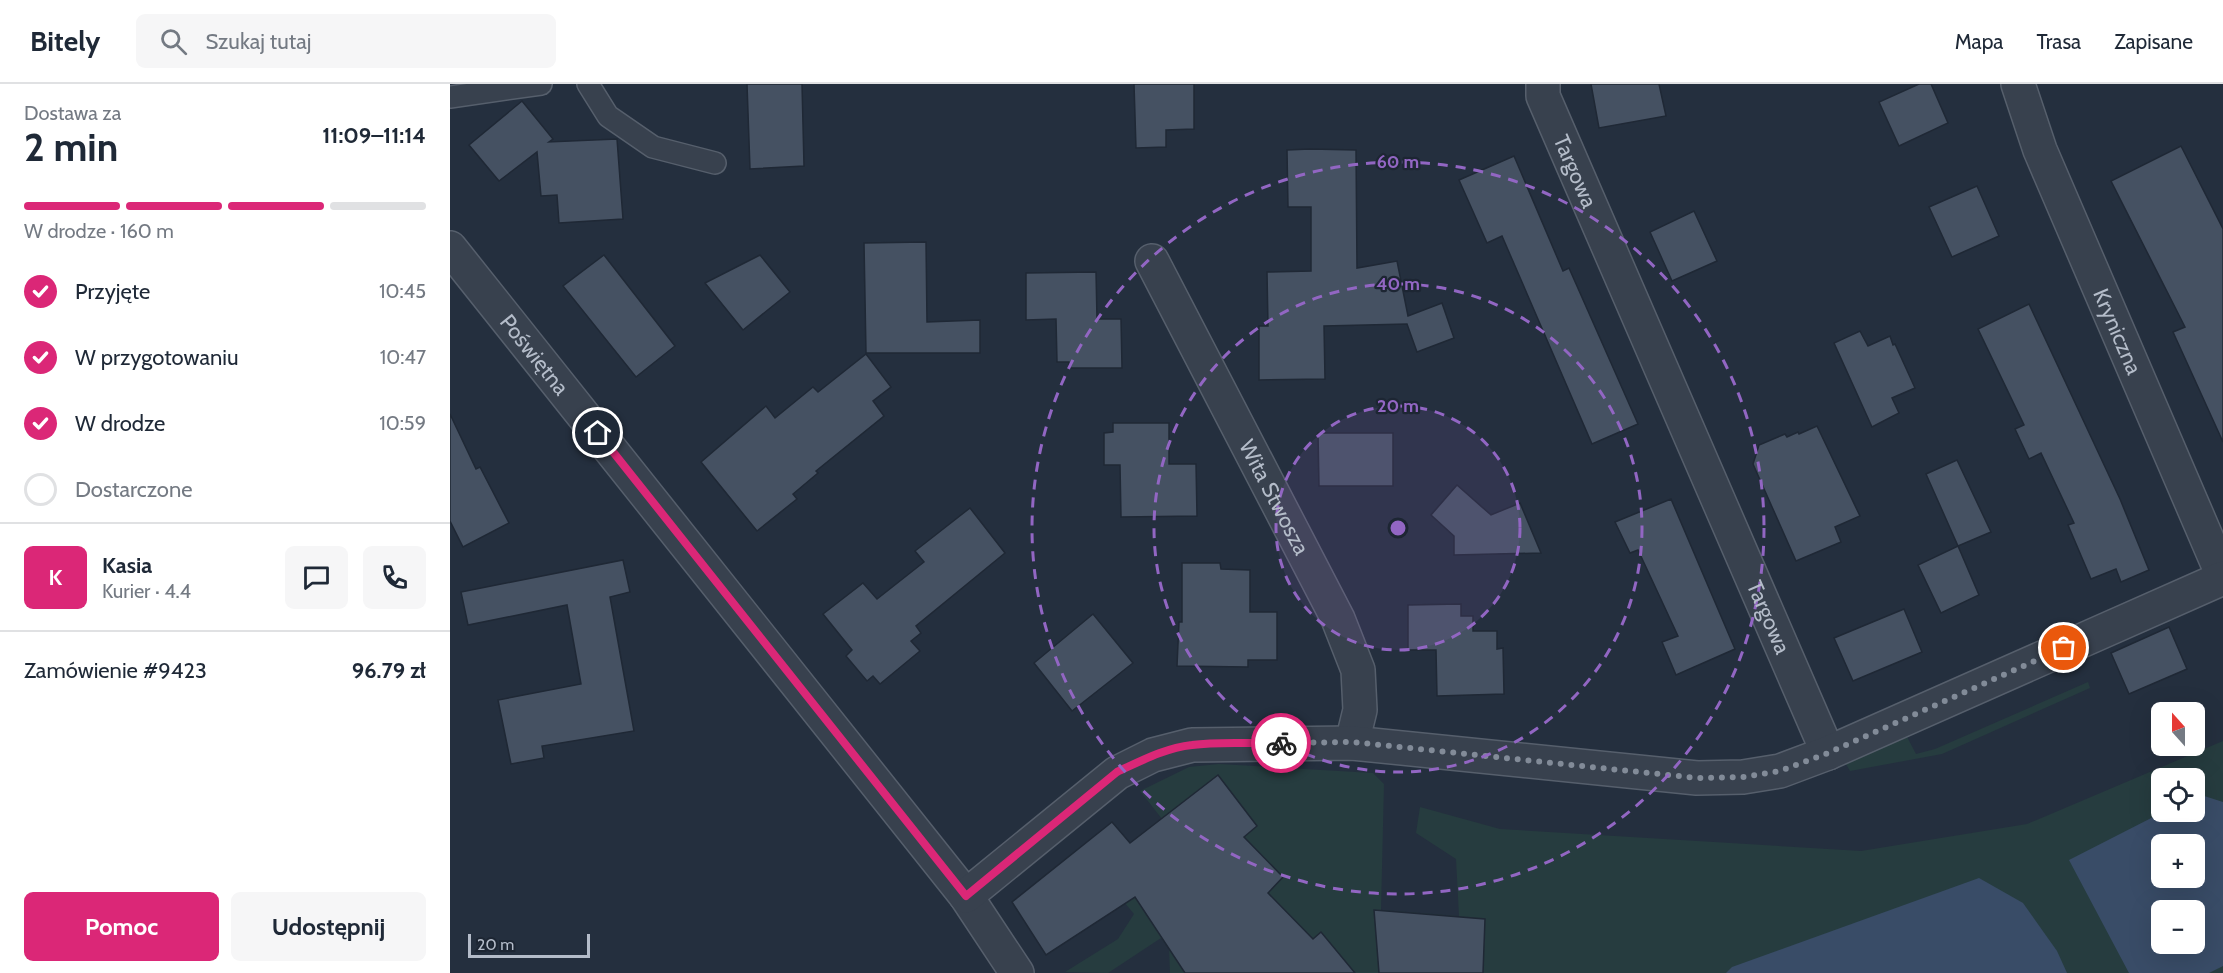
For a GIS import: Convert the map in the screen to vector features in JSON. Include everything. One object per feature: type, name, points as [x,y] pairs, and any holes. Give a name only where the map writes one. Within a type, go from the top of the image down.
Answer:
[{"type":"street","name":"Targowa","points":[[1543,84],[1543,96],[1828,753]]},
{"type":"street","name":"Kryniczna","points":[[2018,84],[2044,160],[2223,577]]},
{"type":"street","name":"Poświętna","points":[[450,248],[966,896],[1017,973]]},
{"type":"street","name":"Wita Stwosza","points":[[1152,261],[1338,619],[1358,670],[1360,710],[1352,742]]},
{"type":"street","points":[[966,896],[1117,772],[1153,755],[1192,745],[1352,742],[1697,778],[1743,777],[1780,771],[1828,753],[2223,577]]},
{"type":"lane","points":[[450,97],[541,84]]},
{"type":"lane","points":[[588,84],[608,116],[653,147],[715,163]]},
{"type":"green space","points":[[2088,682],[2090,688],[1942,754],[1850,771],[1842,757],[1904,731],[1916,754],[1935,749]]},
{"type":"green space","points":[[2223,741],[2223,973],[1170,973],[1169,949],[1161,938],[1108,973],[1065,972],[1118,939],[1134,914],[1100,873],[1136,839],[1162,819],[1140,791],[1189,767],[1219,764],[1373,773],[1384,784],[1381,910],[1459,916],[1456,859],[1416,833],[1420,807],[1500,829],[1861,851],[2027,824],[2151,771],[2151,822],[2205,822],[2205,768],[2159,768],[2188,756],[2205,756],[2205,749]]},
{"type":"water","points":[[2205,796],[2223,802],[2223,966],[2209,973],[2129,973],[2069,860],[2151,818],[2151,822],[2205,822]]},
{"type":"water","points":[[1979,878],[2023,903],[2057,951],[2067,973],[1726,973],[1732,967]]},
{"type":"building","points":[[747,84],[802,84],[804,166],[750,169]]},
{"type":"building","points":[[1134,84],[1194,84],[1194,129],[1166,130],[1166,147],[1136,148]]},
{"type":"building","points":[[1591,84],[1659,84],[1666,116],[1599,128]]},
{"type":"building","points":[[1919,84],[1931,84],[1948,123],[1899,146],[1879,102]]},
{"type":"building","points":[[522,101],[553,139],[549,142],[617,139],[623,219],[559,223],[557,195],[541,196],[537,152],[499,181],[469,145]]},
{"type":"building","points":[[2181,146],[2223,229],[2223,442],[2173,332],[2185,327],[2111,181]]},
{"type":"building","points":[[1287,150],[1356,150],[1357,268],[1397,261],[1408,316],[1442,303],[1454,338],[1417,352],[1407,324],[1324,326],[1325,379],[1259,380],[1259,326],[1268,326],[1267,272],[1311,271],[1311,207],[1288,207]]},
{"type":"building","points":[[1514,156],[1563,271],[1569,268],[1638,424],[1592,444],[1502,236],[1487,243],[1459,180]]},
{"type":"building","points":[[1977,186],[1999,236],[1952,257],[1929,207]]},
{"type":"building","points":[[1694,211],[1717,261],[1672,281],[1650,232]]},
{"type":"building","points":[[926,242],[927,322],[980,320],[980,353],[866,353],[864,243]]},
{"type":"building","points":[[604,255],[675,346],[636,377],[563,286]]},
{"type":"building","points":[[760,255],[790,292],[743,330],[705,283]]},
{"type":"building","points":[[1096,272],[1097,319],[1121,319],[1122,368],[1069,368],[1069,362],[1057,362],[1056,319],[1026,320],[1026,273]]},
{"type":"building","points":[[2029,304],[2120,499],[2149,570],[2121,582],[2116,569],[2091,579],[2068,525],[2074,523],[2041,453],[2029,459],[2015,429],[2024,425],[1978,329]]},
{"type":"building","points":[[1860,331],[1868,346],[1890,336],[1915,388],[1892,398],[1899,413],[1872,427],[1834,343]]},
{"type":"building","points":[[866,354],[891,387],[873,401],[884,416],[816,471],[818,473],[793,494],[797,499],[757,531],[701,462],[766,406],[775,418],[813,387],[818,392]]},
{"type":"building","points":[[450,414],[476,469],[480,467],[509,523],[463,547],[450,521]]},
{"type":"building","points":[[1113,423],[1169,423],[1169,464],[1196,464],[1197,516],[1121,517],[1120,465],[1104,465],[1104,433],[1113,432]]},
{"type":"building","points":[[1817,426],[1860,516],[1835,527],[1841,542],[1796,561],[1753,464],[1759,445],[1785,434],[1787,437],[1798,432],[1799,434]]},
{"type":"building","points":[[1318,433],[1393,433],[1393,486],[1319,486]]},
{"type":"building","points":[[1957,460],[1991,532],[1958,546],[1926,474]]},
{"type":"building","points":[[1457,485],[1491,515],[1520,503],[1541,553],[1454,555],[1454,536],[1431,515]]},
{"type":"building","points":[[1671,499],[1735,649],[1676,675],[1662,642],[1678,636],[1638,550],[1630,553],[1615,522]]},
{"type":"building","points":[[970,508],[1005,553],[916,626],[921,633],[911,641],[920,651],[880,684],[873,676],[867,681],[846,656],[852,650],[823,614],[863,583],[877,599],[924,562],[915,551]]},
{"type":"building","points":[[1958,546],[1979,595],[1941,613],[1918,565]]},
{"type":"building","points":[[623,560],[630,592],[610,597],[634,731],[542,746],[544,758],[511,764],[498,700],[581,684],[567,605],[468,625],[461,592]]},
{"type":"building","points":[[1182,563],[1220,563],[1221,569],[1250,570],[1250,612],[1277,612],[1277,660],[1248,660],[1248,667],[1177,666],[1179,622],[1182,622]]},
{"type":"building","points":[[1461,604],[1461,616],[1473,616],[1473,631],[1497,631],[1497,649],[1503,648],[1504,694],[1437,696],[1436,650],[1408,650],[1408,605]]},
{"type":"building","points":[[1904,609],[1922,652],[1853,681],[1834,638]]},
{"type":"building","points":[[1093,614],[1133,663],[1072,711],[1034,663]]},
{"type":"building","points":[[2169,627],[2187,669],[2129,694],[2111,653]]},
{"type":"building","points":[[1218,775],[1257,826],[1244,837],[1283,877],[1268,893],[1313,939],[1321,932],[1355,973],[1185,973],[1135,897],[1046,955],[1012,902],[1112,822],[1130,843]]},
{"type":"building","points":[[1374,910],[1485,919],[1483,973],[1379,973]]},
{"type":"way so far","points":[[1281,743],[1352,742],[1697,778],[1743,777],[1780,771],[1828,753],[2064,648]]},
{"type":"route","points":[[598,433],[966,896],[1117,772],[1153,755],[1192,745],[1281,743]]}]
